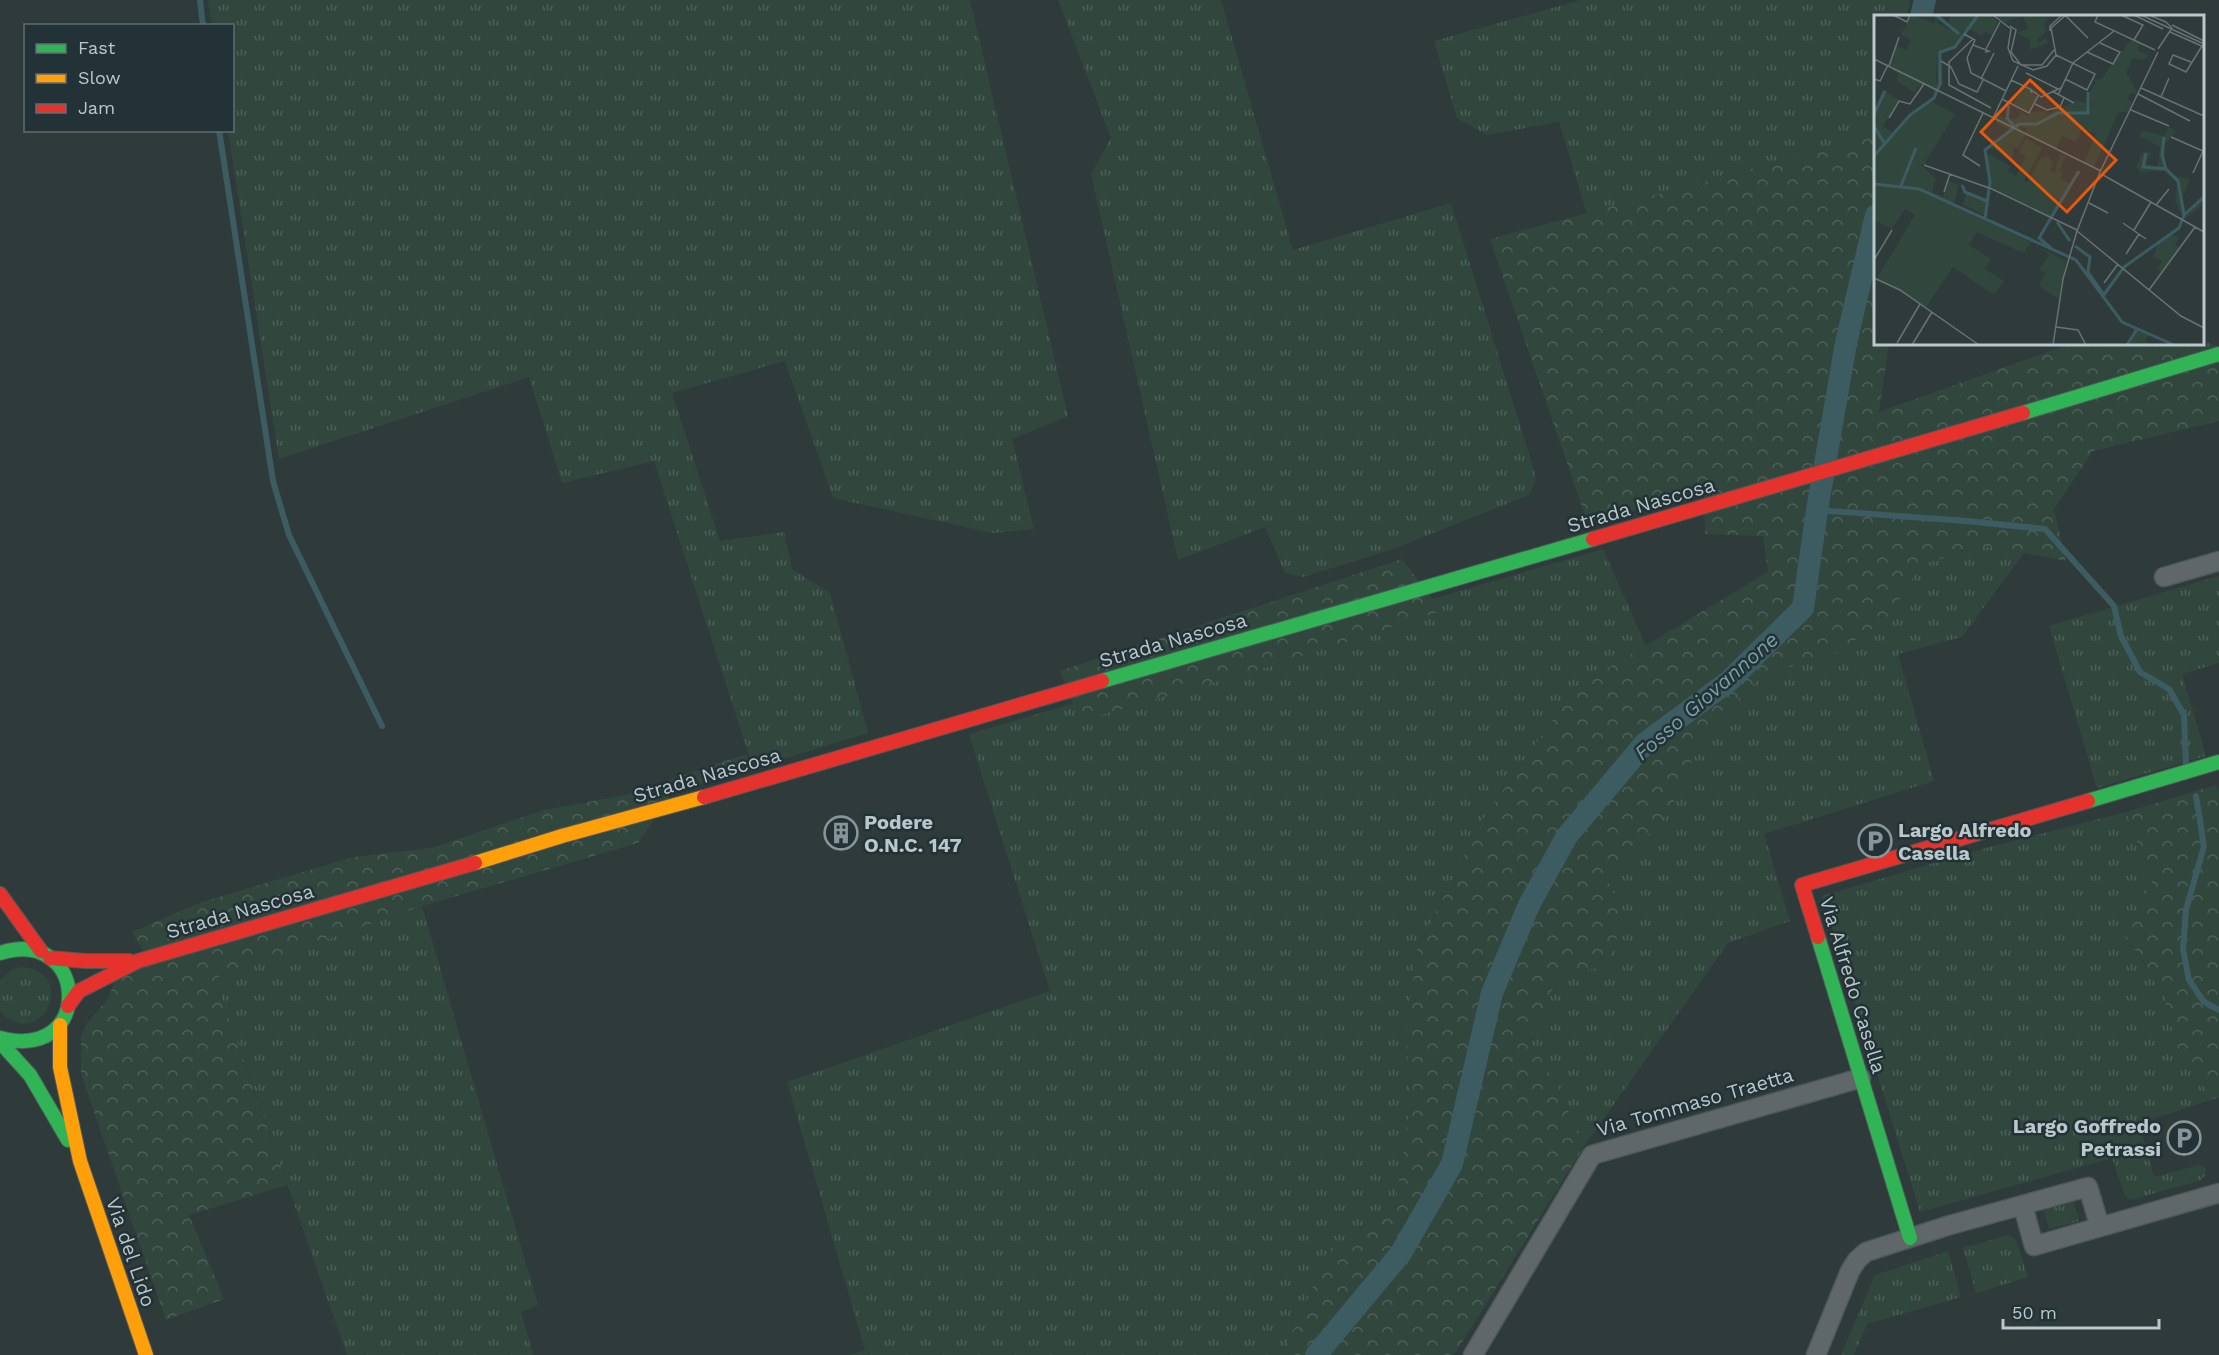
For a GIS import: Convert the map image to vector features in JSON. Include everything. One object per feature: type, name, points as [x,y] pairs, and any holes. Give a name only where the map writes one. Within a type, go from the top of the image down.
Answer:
[{"type":"street","name":"Strada Nascosa","points":[[68,1006],[79,991],[138,961],[405,885],[562,836],[668,808],[1869,460],[2219,354]]},
{"type":"street","points":[[2164,577],[2219,561]]},
{"type":"street","name":"Via Alfredo Casella","points":[[1910,1238],[1802,885],[2219,762]]},
{"type":"street","points":[[0,894],[46,955],[64,973],[70,990],[68,1006],[60,1025],[49,1035],[36,1041],[22,1043],[0,1040]]},
{"type":"street","name":"Strada Nascosa","points":[[0,953],[9,949],[85,962],[138,961]]},
{"type":"street","name":"Via del Lido","points":[[60,1025],[60,1067],[80,1161],[146,1355]]},
{"type":"street","name":"Via del Lido","points":[[0,1040],[30,1075],[80,1161]]},
{"type":"street","name":"Via Tommaso Traetta","points":[[1473,1355],[1592,1155],[1861,1078]]},
{"type":"street","points":[[1816,1355],[1850,1270],[1866,1252],[2088,1187],[2100,1227]]},
{"type":"street","points":[[2023,1206],[2034,1246],[2219,1193]]},
{"type":"green space","points":[[208,0],[970,0],[1068,416],[1012,439],[1034,529],[993,533],[833,498],[785,361],[672,393],[720,541],[784,532],[792,569],[830,593],[868,733],[753,768],[654,461],[562,483],[529,377],[279,459],[228,132],[234,132],[234,24],[212,24]]},
{"type":"green space","points":[[1058,0],[1221,0],[1293,250],[1451,203],[1533,467],[1536,480],[1529,495],[1390,550],[1303,577],[1285,573],[1265,527],[1178,560],[1091,174],[1111,138]]},
{"type":"green space","points":[[1581,0],[1910,0],[1907,15],[1874,15],[1874,136],[1587,214],[1559,122],[1486,135],[1457,118],[1434,41]]},
{"type":"green space","points":[[1874,136],[1874,345],[1889,345],[1879,412],[2067,345],[2204,345],[2204,341],[2219,347],[2219,421],[2093,451],[2054,509],[2066,561],[1989,546],[1921,564],[1888,619],[1832,655],[1762,675],[1705,733],[1671,808],[1608,882],[1625,917],[1606,966],[1558,978],[1530,1040],[1561,1093],[1583,1148],[1456,1352],[1452,1355],[1279,1355],[1287,1344],[1331,1248],[1395,1208],[1411,1098],[1406,1036],[1417,950],[1481,822],[1575,688],[1768,572],[1763,536],[1705,534],[1704,489],[1588,524],[1490,239]]},
{"type":"green space","points":[[1989,546],[2024,553],[1962,637],[1898,654],[1934,781],[1764,834],[1790,921],[1728,943],[1583,1148],[1561,1093],[1530,1041],[1558,978],[1625,917],[1608,882],[1671,808],[1705,733],[1762,675],[1832,655],[1888,619],[1921,564]]},
{"type":"green space","points":[[1603,549],[1646,646],[1575,688],[1481,822],[1417,950],[1406,1036],[1411,1098],[1395,1208],[1331,1248],[1287,1344],[1279,1355],[850,1355],[865,1350],[787,1082],[1050,991],[969,734]]},
{"type":"green space","points":[[1402,559],[1441,611],[1275,665],[1080,721],[1060,671]]},
{"type":"green space","points":[[2219,576],[2219,663],[2182,674],[2206,756],[2097,788],[2049,626]]},
{"type":"green space","points":[[746,754],[753,768],[672,793],[638,843],[422,906],[215,978],[287,1185],[189,1215],[224,1299],[166,1320],[81,1074],[81,1037],[86,1024],[108,999],[116,977],[150,963],[132,932],[202,902],[354,857],[431,848],[544,810],[626,795]]},
{"type":"green space","points":[[2216,785],[2219,793],[2219,1098],[2214,1099],[2178,1055],[2163,989],[2125,937],[2152,881],[2126,812]]},
{"type":"green space","points":[[2126,812],[2152,881],[2125,938],[2163,989],[2179,1055],[2214,1099],[2139,1123],[2154,1177],[2199,1165],[2206,1169],[2205,1176],[2199,1181],[2130,1200],[2125,1196],[2112,1158],[1920,1212],[1822,896],[1986,848]]},
{"type":"green space","points":[[422,906],[538,1305],[521,1312],[533,1355],[347,1355],[215,978]]},
{"type":"green space","points":[[23,967],[40,973],[49,983],[51,996],[48,1008],[39,1018],[28,1023],[14,1022],[0,1011],[0,980],[13,969]]},
{"type":"green space","points":[[2074,1202],[2079,1221],[2049,1229],[2044,1210]]},
{"type":"green space","points":[[2008,1235],[2017,1242],[2028,1277],[1976,1293],[1963,1248]]},
{"type":"green space","points":[[1948,1251],[1961,1297],[1867,1324],[1854,1355],[1841,1355],[1875,1275]]},
{"type":"waterway","points":[[200,0],[203,24]]},
{"type":"waterway","name":"Fosso Giovannone","points":[[1921,15],[1925,0]]},
{"type":"waterway","points":[[219,132],[273,481],[289,535],[382,726]]},
{"type":"waterway","name":"Fosso Giovannone","points":[[1316,1355],[1401,1253],[1452,1164],[1492,993],[1529,905],[1567,836],[1645,743],[1729,681],[1803,608],[1817,510],[1846,343],[1874,224]]},
{"type":"waterway","points":[[1817,510],[2045,529],[2114,606],[2121,636],[2140,672],[2169,689],[2184,715],[2186,764]]},
{"type":"waterway","points":[[2196,796],[2204,846],[2186,910],[2183,949],[2189,980],[2204,1002],[2219,1010]]},
{"type":"traffic: fast","points":[[2023,413],[2219,354]]},
{"type":"traffic: fast","points":[[1102,681],[1593,539]]},
{"type":"traffic: fast","points":[[2088,801],[2219,762]]},
{"type":"traffic: fast","points":[[1818,937],[1910,1238]]},
{"type":"traffic: fast","points":[[0,953],[29,950],[51,958],[64,974],[69,994],[65,1015],[53,1031],[31,1040],[0,1038]]},
{"type":"traffic: fast","points":[[0,1042],[30,1075],[68,1140]]},
{"type":"traffic: slow","points":[[475,863],[562,836],[704,797]]},
{"type":"traffic: slow","points":[[60,1025],[60,1067],[80,1161],[146,1355]]},
{"type":"traffic: jam","points":[[1593,539],[2023,413]]},
{"type":"traffic: jam","points":[[704,797],[1102,681]]},
{"type":"traffic: jam","points":[[1818,937],[1802,885],[2088,801]]},
{"type":"traffic: jam","points":[[68,1006],[79,991],[138,961],[475,863]]},
{"type":"traffic: jam","points":[[0,894],[41,951]]},
{"type":"traffic: jam","points":[[50,958],[129,961]]},
{"type":"place","name":"Podere O.N.C. 147","points":[[841,833]]},
{"type":"place","name":"Largo Alfredo Casella","points":[[1875,841]]},
{"type":"place","name":"Largo Goffredo Petrassi","points":[[2184,1138]]}]
